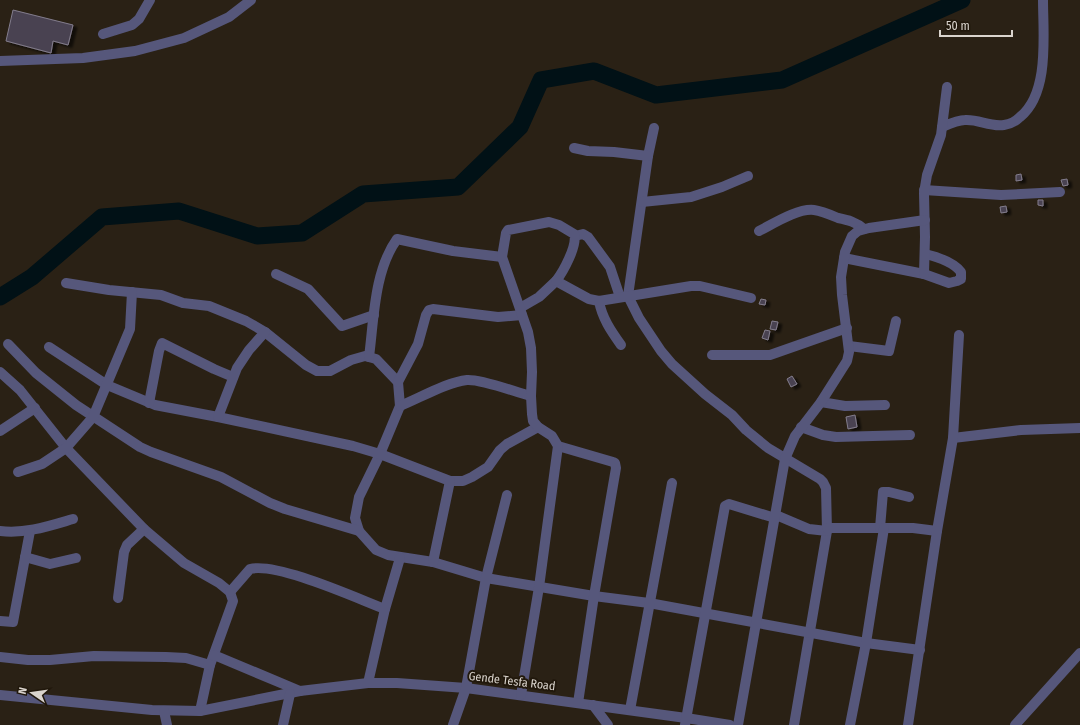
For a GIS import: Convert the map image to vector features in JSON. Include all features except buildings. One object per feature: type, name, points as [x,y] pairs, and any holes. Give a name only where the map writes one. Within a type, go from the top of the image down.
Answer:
[{"type":"street","points":[[103,34],[132,25],[139,19],[150,0]]},
{"type":"street","points":[[0,61],[82,58],[135,51],[184,38],[229,17],[252,0]]},
{"type":"street","points":[[942,127],[966,120],[985,124],[1006,125],[1014,122],[1024,114],[1035,98],[1040,81],[1043,45],[1043,0]]},
{"type":"street","points":[[924,274],[924,190],[927,175],[940,136],[947,87]]},
{"type":"street","points":[[624,297],[654,128]]},
{"type":"street","points":[[574,148],[588,151],[648,156]]},
{"type":"street","points":[[642,202],[691,198],[722,188],[748,176]]},
{"type":"street","points":[[924,190],[1001,195],[1060,192]]},
{"type":"street","points":[[759,231],[797,213],[808,210],[815,210],[852,221],[859,224],[864,229]]},
{"type":"street","points":[[738,725],[785,459],[792,441],[821,402],[847,361],[849,346],[841,277],[844,258],[852,236],[858,231],[864,229],[925,220]]},
{"type":"street","points":[[521,695],[539,587],[558,446],[552,436],[538,427],[534,421],[531,396],[531,348],[528,332],[502,257],[506,233],[508,230],[549,222],[559,225],[575,236]]},
{"type":"street","points":[[575,236],[583,234],[588,237],[610,267],[624,297],[661,351],[672,364],[759,440],[785,459],[823,482],[826,496],[827,529],[794,725]]},
{"type":"street","points":[[575,236],[565,268],[556,281],[521,312],[498,317],[432,309],[429,310],[426,315],[418,344],[398,382],[400,406],[380,454],[359,497],[355,518],[359,531],[376,550],[388,555],[433,562],[486,578],[594,596],[649,603],[866,643],[920,650]]},
{"type":"street","points":[[369,357],[377,293],[383,266],[397,239],[453,251],[502,257]]},
{"type":"street","points":[[844,258],[924,274],[949,283],[961,279],[961,272],[950,263],[935,256],[925,254]]},
{"type":"street","points":[[276,274],[308,289],[342,326],[374,315]]},
{"type":"street","points":[[556,281],[589,299],[599,301],[692,286],[700,286],[751,298]]},
{"type":"street","points":[[66,283],[94,288],[162,295],[184,303],[209,306],[246,321],[265,332],[306,365],[317,371],[330,371],[351,360],[365,356],[376,359],[398,382]]},
{"type":"street","points":[[18,472],[42,464],[66,448],[93,417],[130,329],[132,292]]},
{"type":"street","points":[[599,301],[600,310],[608,327],[621,345]]},
{"type":"street","points":[[849,346],[889,352],[896,321]]},
{"type":"street","points":[[712,355],[770,355],[847,328]]},
{"type":"street","points":[[218,417],[237,368],[249,350],[265,332]]},
{"type":"street","points":[[908,725],[937,531],[953,438],[959,335]]},
{"type":"street","points":[[149,403],[159,351],[162,343],[214,370],[233,377]]},
{"type":"street","points":[[8,344],[36,373],[58,391],[93,417],[140,447],[221,476],[270,503],[285,509],[359,531]]},
{"type":"street","points":[[48,347],[107,385],[149,403],[353,446],[380,454],[450,481],[463,481],[472,478],[488,467],[500,450],[507,444],[538,427]]},
{"type":"street","points":[[0,372],[20,390],[66,448],[144,529],[184,563],[219,583],[230,592],[233,601],[210,665],[200,711]]},
{"type":"street","points":[[400,406],[457,382],[469,380],[479,381],[531,396]]},
{"type":"street","points":[[821,402],[845,406],[885,405]]},
{"type":"street","points":[[0,431],[34,408]]},
{"type":"street","points":[[801,427],[823,435],[836,437],[910,435]]},
{"type":"street","points":[[953,438],[1022,430],[1080,428]]},
{"type":"street","points":[[558,446],[615,463],[616,468],[594,596],[578,703]]},
{"type":"street","points":[[433,562],[450,481]]},
{"type":"street","points":[[630,710],[672,483]]},
{"type":"street","points":[[850,725],[866,643],[882,528],[882,492],[889,492],[909,497]]},
{"type":"street","points":[[453,725],[466,688],[486,578],[507,496]]},
{"type":"street","points":[[686,721],[704,613],[725,506],[729,504],[776,516],[809,529],[913,528],[937,531]]},
{"type":"street","points":[[0,531],[17,533],[30,531],[73,519]]},
{"type":"street","points":[[118,598],[124,552],[128,545],[144,529]]},
{"type":"street","points":[[0,621],[13,622],[30,531]]},
{"type":"street","points":[[25,557],[50,564],[76,558]]},
{"type":"street","points":[[368,683],[385,609],[400,558]]},
{"type":"street","points":[[230,592],[250,569],[261,568],[284,572],[385,609]]},
{"type":"street","points":[[1015,725],[1080,653]]},
{"type":"street","points":[[214,655],[300,691]]},
{"type":"street","points":[[0,657],[35,660],[94,656],[166,657],[186,658],[210,665]]},
{"type":"street","name":"Gende Tesfa Road","points":[[0,695],[164,711],[200,711],[300,691],[368,683],[397,683],[466,688],[630,710],[686,721],[730,725]]},
{"type":"street","points":[[283,725],[290,694]]},
{"type":"street","points":[[593,705],[608,725]]},
{"type":"street","points":[[164,711],[167,725]]},
{"type":"waterway","points":[[0,297],[32,277],[102,217],[179,211],[257,236],[302,233],[363,194],[458,187],[520,127],[541,80],[594,71],[656,95],[782,80],[962,0]]}]
